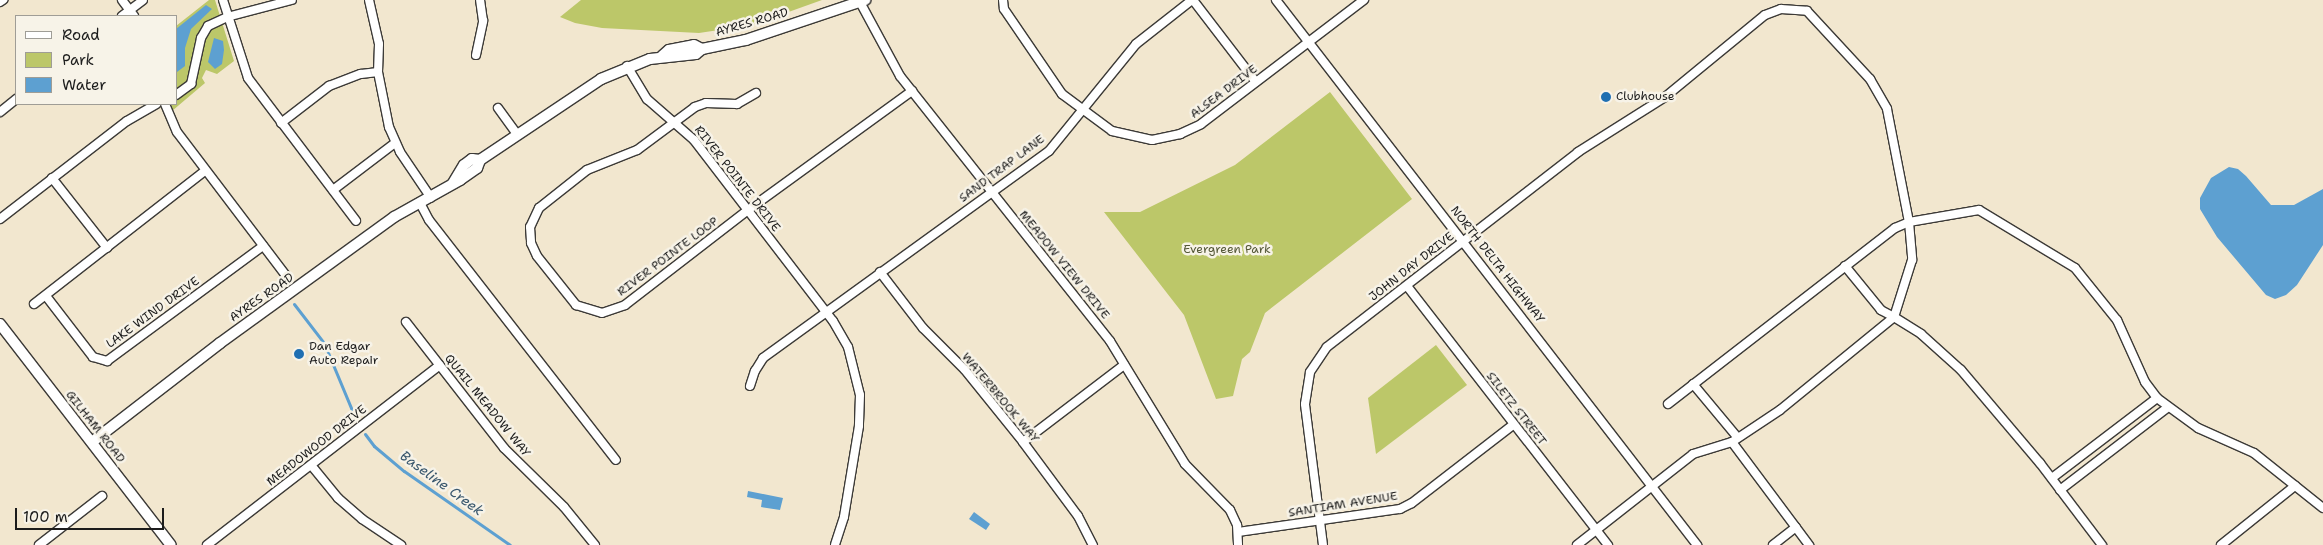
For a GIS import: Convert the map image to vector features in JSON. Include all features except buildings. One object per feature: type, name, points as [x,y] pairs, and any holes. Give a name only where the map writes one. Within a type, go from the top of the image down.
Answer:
[{"type":"street","points":[[122,0],[132,13],[143,0]]},
{"type":"street","points":[[223,0],[248,78],[356,221]]},
{"type":"street","points":[[178,94],[191,84],[205,30],[228,17],[292,0]]},
{"type":"street","points":[[369,0],[379,44],[378,72],[385,113],[395,143],[431,198]]},
{"type":"street","points":[[476,55],[483,21],[480,0]]},
{"type":"street","name":"ALSEA DRIVE","points":[[1004,0],[1004,9],[1054,85],[1082,111],[1122,135],[1161,139],[1201,124],[1364,0]]},
{"type":"street","points":[[1192,0],[1256,82]]},
{"type":"street","name":"SAND TRAP LANE","points":[[825,311],[1049,151],[1136,44],[1192,0]]},
{"type":"street","name":"NORTH DELTA HIGHWAY","points":[[1276,0],[1464,240],[1697,545]]},
{"type":"street","name":"AYRES ROAD","points":[[92,442],[250,321],[394,217],[431,198],[477,168],[480,160],[601,79],[627,66],[662,56],[669,50],[694,45],[702,49],[774,32],[862,1]]},
{"type":"street","name":"MEADOW VIEW DRIVE","points":[[862,1],[890,59],[912,91],[991,192],[1076,295],[1124,365],[1171,446],[1230,510],[1238,532],[1238,545]]},
{"type":"street","name":"JOHN DAY DRIVE","points":[[1324,545],[1318,520],[1305,404],[1310,372],[1327,347],[1578,152],[1678,86],[1765,15],[1782,9],[1807,11],[1870,79],[1887,109],[1909,222],[1912,260],[1894,317]]},
{"type":"street","name":"RIVER POINTE DRIVE","points":[[627,66],[647,99],[694,140],[825,311],[848,348],[860,395],[855,452],[844,517],[835,545]]},
{"type":"street","points":[[281,123],[330,86],[361,74],[378,72]]},
{"type":"street","name":"RIVER POINTE LOOP","points":[[756,94],[737,104],[700,105],[674,122],[638,150],[587,170],[539,208],[530,227],[531,243],[537,256],[565,294],[576,305],[593,311],[618,309],[748,210],[912,91]]},
{"type":"street","points":[[0,112],[15,100]]},
{"type":"street","points":[[0,219],[127,121],[154,105]]},
{"type":"street","points":[[165,105],[170,122],[205,171],[287,277]]},
{"type":"street","points":[[498,108],[518,134]]},
{"type":"street","points":[[333,190],[395,143]]},
{"type":"street","points":[[34,304],[205,171]]},
{"type":"street","points":[[52,178],[107,248]]},
{"type":"street","points":[[420,203],[428,220],[616,460]]},
{"type":"street","points":[[1668,404],[1894,228],[1909,222],[1979,210],[2075,268],[2117,320],[2145,382],[2157,398],[2198,428],[2254,453],[2323,508]]},
{"type":"street","name":"LAKE WIND DRIVE","points":[[46,296],[93,357],[107,361],[263,246]]},
{"type":"street","points":[[1845,266],[1881,310],[1920,334],[1960,370],[2052,478],[2102,545]]},
{"type":"street","name":"WATERBROOK WAY","points":[[880,272],[923,328],[965,370],[1023,442],[1078,516],[1093,545]]},
{"type":"street","name":"SILETZ STREET","points":[[1407,286],[1608,545]]},
{"type":"street","points":[[750,386],[763,358],[825,311]]},
{"type":"street","points":[[1577,545],[1694,454],[1735,440],[1780,410],[1894,317]]},
{"type":"street","name":"QUAIL MEADOW WAY","points":[[406,322],[504,448],[564,507],[596,545]]},
{"type":"street","name":"GILHAM ROAD","points":[[0,324],[171,545]]},
{"type":"street","points":[[1023,442],[1124,365]]},
{"type":"street","name":"MEADOWOOD DRIVE","points":[[207,545],[440,366]]},
{"type":"street","points":[[1693,384],[1809,545]]},
{"type":"street","points":[[2052,478],[2157,398]]},
{"type":"street","points":[[2060,490],[2168,407]]},
{"type":"street","name":"SANTIAM AVENUE","points":[[1238,532],[1400,509],[1412,504],[1513,425]]},
{"type":"street","points":[[311,465],[338,498],[362,519],[401,545]]},
{"type":"street","points":[[2221,545],[2295,486]]},
{"type":"street","points":[[43,544],[102,496]]},
{"type":"street","points":[[1773,545],[1796,527]]},
{"type":"green space","points":[[209,0],[215,0],[234,61],[217,74],[206,70],[202,78],[205,83],[172,111],[171,105],[178,105],[178,24]]},
{"type":"green space","points":[[581,0],[822,0],[752,25],[699,33],[602,28],[575,23],[560,17]]},
{"type":"green space","name":"Evergreen Park","points":[[1330,92],[1412,199],[1265,313],[1250,352],[1242,359],[1233,396],[1216,399],[1184,315],[1104,212],[1140,212],[1235,165]]},
{"type":"green space","points":[[1436,345],[1467,385],[1376,454],[1368,398]]},
{"type":"water","points":[[206,5],[212,9],[191,29],[185,48],[185,66],[178,71],[178,27]]},
{"type":"water","points":[[214,38],[223,41],[224,50],[222,64],[215,69],[208,62]]},
{"type":"water","points":[[2229,167],[2238,169],[2246,176],[2271,205],[2294,205],[2323,189],[2323,245],[2297,285],[2286,295],[2275,299],[2266,295],[2217,237],[2200,209],[2200,198],[2211,178]]},
{"type":"water","points":[[748,491],[783,498],[780,510],[761,507],[762,500],[747,497]]},
{"type":"water","points":[[974,512],[990,524],[986,530],[969,519]]},
{"type":"waterway","name":"Baseline Creek","points":[[294,304],[324,343],[356,420]]},
{"type":"waterway","name":"Baseline Creek","points":[[365,434],[374,446],[404,471],[510,545]]},
{"type":"place","name":"Clubhouse","points":[[1606,97]]},
{"type":"place","name":"Dan Edgar Auto Repair","points":[[299,354]]}]
